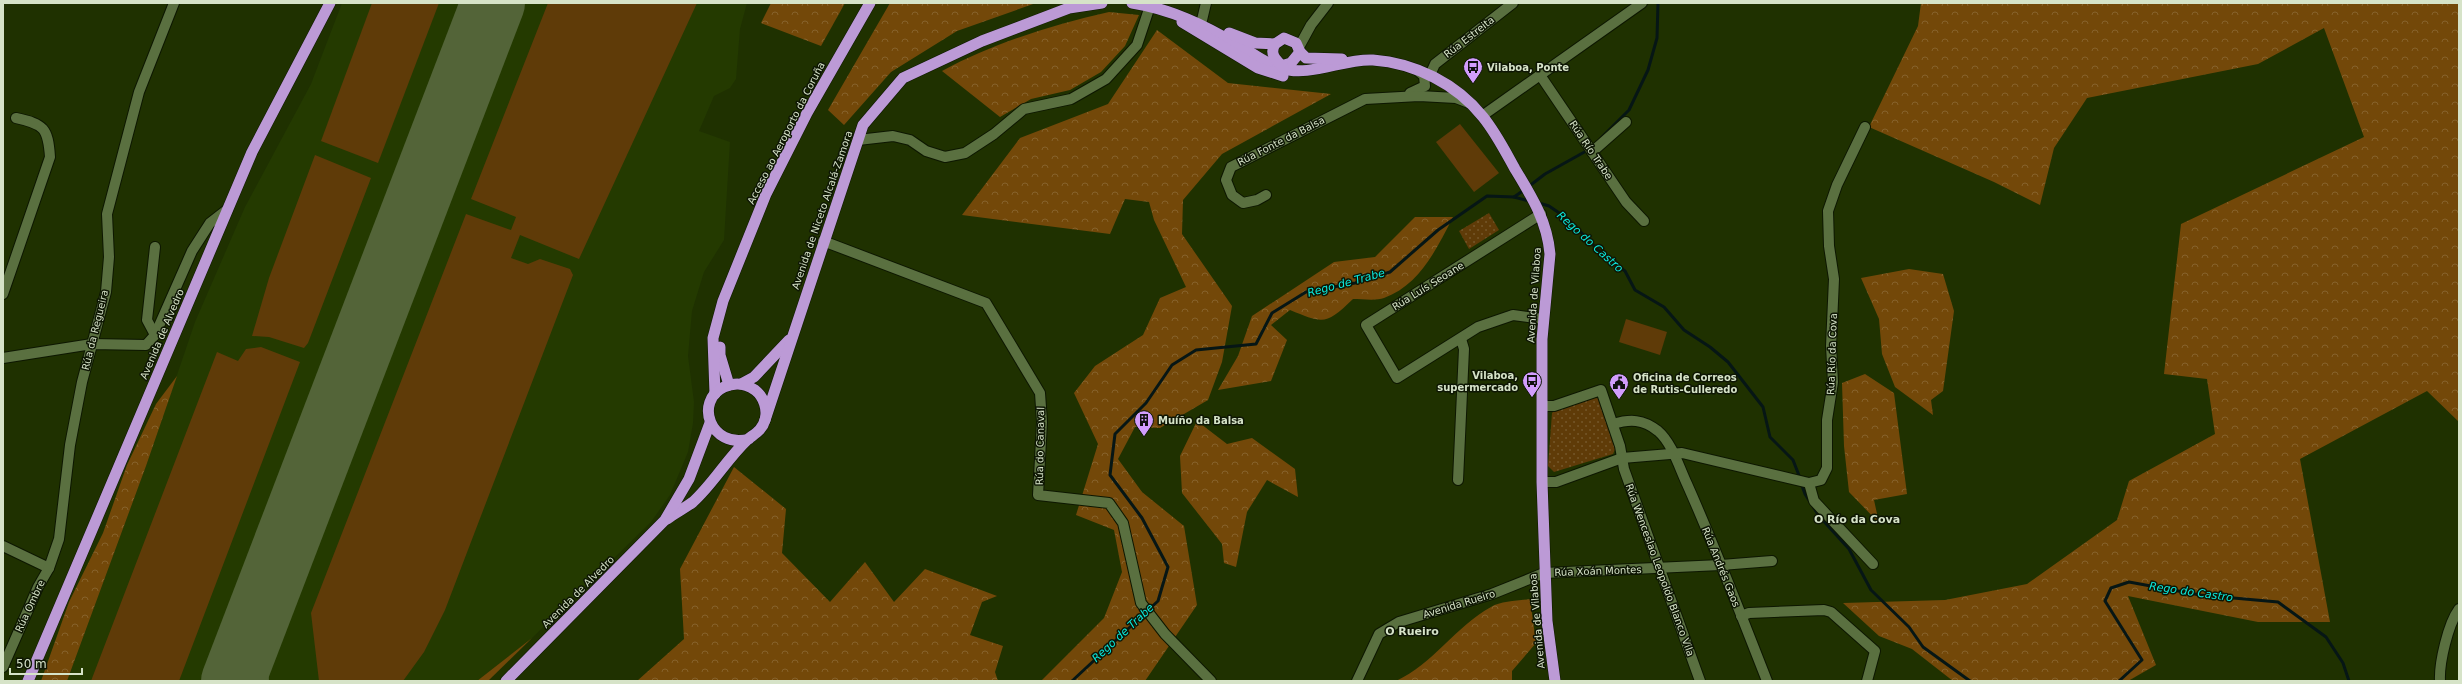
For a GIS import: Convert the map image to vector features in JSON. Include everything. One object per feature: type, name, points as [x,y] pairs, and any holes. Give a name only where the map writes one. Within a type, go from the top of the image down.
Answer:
[{"type":"highway","name":"Avenida de Alvedro","points":[[28,681],[252,152],[330,3]]},
{"type":"highway","name":"Acceso ao Aeroporto da Coruña","points":[[715,394],[713,338],[723,300],[766,194],[807,113],[870,3]]},
{"type":"highway","name":"Avenida de Niceto Alcalá-Zamora","points":[[765,420],[823,241],[863,125],[903,78],[982,41],[1069,8],[1102,3]]},
{"type":"highway","points":[[1132,3],[1155,7],[1202,20],[1238,37],[1255,43],[1275,44],[1284,38],[1297,46],[1306,58],[1371,60],[1397,63],[1430,75]]},
{"type":"highway","points":[[1155,7],[1258,68],[1284,76],[1304,77],[1336,72],[1354,68],[1371,60]]},
{"type":"highway","points":[[1155,7],[1208,27],[1282,67],[1290,73],[1324,70],[1336,72]]},
{"type":"highway","points":[[1218,43],[1234,49],[1258,64],[1272,68],[1282,67],[1301,70],[1371,60]]},
{"type":"highway","points":[[1275,44],[1272,53],[1282,67]]},
{"type":"highway","points":[[1282,67],[1291,63],[1297,46]]},
{"type":"highway","name":"Avenida de Vilaboa","points":[[1430,75],[1453,89],[1472,104],[1482,116],[1540,211],[1549,236],[1550,254],[1543,319],[1542,482],[1546,621],[1555,681]]},
{"type":"highway","name":"Acceso ao Aeroporto da Coruña","points":[[723,300],[720,355],[729,385]]},
{"type":"highway","name":"Avenida de Niceto Alcalá-Zamora","points":[[741,384],[754,378],[792,337]]},
{"type":"highway","points":[[741,384],[758,393],[764,401],[765,420],[762,428],[749,439],[731,440],[715,431],[710,423],[708,413],[710,403],[715,394],[729,385],[741,384]]},
{"type":"highway","name":"Avenida de Alvedro","points":[[665,520],[689,479],[710,423]]},
{"type":"highway","name":"Avenida de Alvedro","points":[[506,681],[665,520],[692,502],[749,439]]},
{"type":"street","name":"Rúa da Regueira","points":[[49,568],[59,539],[70,444],[82,382],[106,292],[109,257],[107,214],[139,92],[174,3]]},
{"type":"street","points":[[1202,20],[1206,3]]},
{"type":"street","points":[[1297,46],[1328,3]]},
{"type":"street","name":"Rúa Estreita","points":[[1430,75],[1435,64],[1513,3]]},
{"type":"street","points":[[1482,116],[1642,3]]},
{"type":"street","points":[[858,140],[893,136],[910,140],[926,151],[945,157],[965,153],[994,134],[1024,109],[1071,98],[1106,79],[1137,45],[1155,7]]},
{"type":"street","name":"Rúa Fonte da Balsa","points":[[1396,96],[1422,90],[1425,86],[1424,76],[1418,70]]},
{"type":"street","name":"Rúa Río Trabe","points":[[1540,75],[1626,202],[1644,221]]},
{"type":"street","name":"Rúa Fonte da Balsa","points":[[1266,195],[1257,200],[1243,203],[1232,195],[1226,180],[1231,167],[1366,99],[1396,96],[1444,97],[1472,104]]},
{"type":"street","points":[[3,294],[50,157],[48,136],[37,123],[16,118]]},
{"type":"street","points":[[1592,152],[1626,122]]},
{"type":"street","name":"Rúa Río da Cova","points":[[1809,483],[1821,480],[1828,468],[1827,420],[1833,382],[1831,346],[1834,279],[1829,246],[1828,211],[1838,185],[1865,127]]},
{"type":"street","points":[[3,358],[92,344],[146,345],[155,335],[192,251],[210,223],[228,209]]},
{"type":"street","name":"Rúa Luís Seoane","points":[[1461,339],[1398,378],[1366,325],[1540,211]]},
{"type":"street","name":"Rúa do Canaval","points":[[823,241],[986,303],[1040,393],[1042,422],[1038,495],[1109,503],[1123,523],[1141,603],[1165,634],[1211,681]]},
{"type":"street","points":[[155,247],[147,320],[155,335]]},
{"type":"street","points":[[192,251],[207,257]]},
{"type":"street","points":[[1458,480],[1464,350],[1461,339],[1478,327],[1513,315],[1543,319]]},
{"type":"street","name":"Rúa Wenceslao Leopoldo Blanco Vila","points":[[1543,406],[1554,406],[1601,390],[1658,569],[1700,681]]},
{"type":"street","name":"Rúa Andrés Gaos","points":[[1613,424],[1631,419],[1648,424],[1659,432],[1673,454],[1721,565],[1767,681]]},
{"type":"street","points":[[1542,482],[1556,482],[1622,458],[1682,453],[1809,483],[1814,501],[1852,539],[1873,564]]},
{"type":"street","points":[[3,546],[49,568]]},
{"type":"street","name":"Rúa Xoán Montes","points":[[1544,573],[1658,569],[1772,561]]},
{"type":"street","name":"Rúa Ombre","points":[[3,667],[38,587],[49,568]]},
{"type":"street","name":"Avenida Rueiro","points":[[1357,681],[1379,634],[1399,622],[1492,594],[1544,573]]},
{"type":"street","points":[[2440,681],[2440,672],[2446,641],[2459,609]]},
{"type":"street","points":[[1741,616],[1748,613],[1824,610],[1831,612],[1875,651],[1867,681]]},
{"type":"shaded area","points":[[342,3],[747,3],[740,29],[736,79],[730,88],[714,96],[699,131],[730,142],[724,240],[704,272],[692,311],[688,356],[694,402],[693,423],[688,452],[670,495],[651,522],[532,638],[477,681],[67,681],[146,466],[195,322],[245,207],[311,84]]},
{"type":"shaded area","points":[[372,3],[439,3],[378,163],[321,141]]},
{"type":"shaded area","points":[[548,3],[697,3],[579,259],[520,235],[511,258],[528,264],[540,259],[570,269],[573,275],[445,610],[424,652],[403,681],[319,681],[311,613],[466,214],[511,230],[516,217],[471,199]]},
{"type":"shaded area","points":[[1460,124],[1499,173],[1474,192],[1436,142]]},
{"type":"shaded area","points":[[315,155],[371,178],[308,343],[304,348],[269,337],[252,336],[269,278]]},
{"type":"shaded area","points":[[1489,213],[1499,230],[1469,249],[1459,231]]},
{"type":"shaded area","points":[[1626,319],[1667,332],[1660,355],[1619,342]]},
{"type":"shaded area","points":[[261,347],[300,362],[179,681],[91,681],[217,352],[238,361],[246,349]]},
{"type":"shaded area","points":[[1592,397],[1600,399],[1617,445],[1613,454],[1554,472],[1548,466],[1552,413],[1555,410]]},
{"type":"green space","points":[[771,3],[845,3],[821,46],[761,23]]},
{"type":"green space","points":[[890,3],[1036,3],[957,31],[891,72],[844,125],[828,110]]},
{"type":"green space","points":[[1921,3],[2459,3],[2459,422],[2427,391],[2300,459],[2330,622],[2258,622],[2128,596],[2156,665],[2128,681],[1953,681],[1912,649],[1879,636],[1843,603],[1945,600],[2027,584],[2117,520],[2129,481],[2215,434],[2207,379],[2164,374],[2181,224],[2364,137],[2324,28],[2258,64],[2087,98],[2054,148],[2040,205],[1994,182],[1869,127],[1918,26]]},
{"type":"green space","points":[[1109,12],[1139,15],[1125,46],[1101,72],[1070,90],[1031,99],[1000,117],[942,71],[1002,43],[1045,29]]},
{"type":"green space","points":[[1157,30],[1228,83],[1331,94],[1222,154],[1183,200],[1182,234],[1232,306],[1222,362],[1208,400],[1160,428],[1135,427],[1118,459],[1142,492],[1184,526],[1197,605],[1145,681],[1041,681],[1104,618],[1122,572],[1114,530],[1076,515],[1098,444],[1074,393],[1095,366],[1143,335],[1160,298],[1186,287],[1154,220],[1149,202],[1125,199],[1110,234],[962,215],[1020,138],[1108,104]]},
{"type":"green space","points":[[1415,217],[1453,217],[1434,253],[1408,284],[1397,292],[1381,299],[1353,299],[1337,314],[1324,320],[1310,318],[1290,310],[1271,325],[1287,340],[1271,381],[1218,390],[1238,356],[1252,316],[1334,262],[1375,257]]},
{"type":"green space","points":[[1909,269],[1943,274],[1954,311],[1943,391],[1931,400],[1933,415],[1895,387],[1882,354],[1879,319],[1861,278]]},
{"type":"green space","points":[[1865,374],[1894,393],[1907,494],[1874,500],[1879,523],[1849,492],[1844,446],[1842,383]]},
{"type":"green space","points":[[177,376],[146,466],[67,681],[41,681],[69,602],[103,533],[127,465],[156,404]]},
{"type":"green space","points":[[1197,421],[1227,444],[1252,438],[1295,469],[1298,497],[1267,480],[1247,512],[1236,567],[1224,563],[1222,544],[1182,493],[1180,456]]},
{"type":"green space","points":[[734,467],[786,509],[782,553],[830,602],[865,562],[894,602],[925,569],[997,596],[982,602],[970,635],[1003,646],[995,672],[998,681],[637,681],[684,639],[680,569]]},
{"type":"green space","points":[[1530,599],[1536,643],[1512,671],[1512,681],[1396,681],[1422,665],[1467,624],[1491,607],[1505,602]]},
{"type":"green space","points":[[532,638],[488,681],[477,681]]},
{"type":"waterway","name":"Rego de Trabe","points":[[1601,138],[1629,110],[1648,70],[1657,38],[1658,3]]},
{"type":"waterway","name":"Rego de Trabe","points":[[1528,187],[1545,174],[1588,150]]},
{"type":"waterway","name":"Rego de Trabe","points":[[1072,681],[1158,601],[1168,567],[1142,518],[1110,475],[1115,434],[1146,403],[1172,365],[1196,350],[1256,344],[1272,313],[1306,292],[1355,283],[1390,272],[1438,230],[1487,196],[1514,197],[1524,190]]},
{"type":"waterway","name":"Rego do Castro","points":[[1514,197],[1529,201]]},
{"type":"waterway","name":"Rego do Castro","points":[[1539,203],[1549,206],[1568,219],[1603,255],[1625,271],[1635,290],[1664,307],[1684,330],[1710,347],[1728,362],[1763,407],[1770,437],[1793,460],[1800,478]]},
{"type":"waterway","name":"Rego do Castro","points":[[1801,483],[1805,494],[1819,516],[1849,549],[1871,590],[1909,627],[1923,647],[1970,681]]},
{"type":"waterway","name":"Rego do Castro","points":[[2119,681],[2142,660],[2105,601],[2111,588],[2129,582],[2200,595],[2278,602],[2326,637],[2343,663],[2349,681]]},
{"type":"taxiway","points":[[255,626],[251,647],[256,681]]},
{"type":"runway","points":[[233,681],[493,3]]},
{"type":"place","name":"Vilaboa, Ponte","points":[[1473,84]]},
{"type":"place","name":"Vilaboa, supermercado","points":[[1532,398]]},
{"type":"place","name":"Oficina de Correos de Rutis-Culleredo","points":[[1619,400]]},
{"type":"place","name":"Muíño da Balsa","points":[[1144,437]]},
{"type":"district","name":"O Río da Cova","points":[[1857,519]]},
{"type":"district","name":"O Rueiro","points":[[1412,631]]}]
